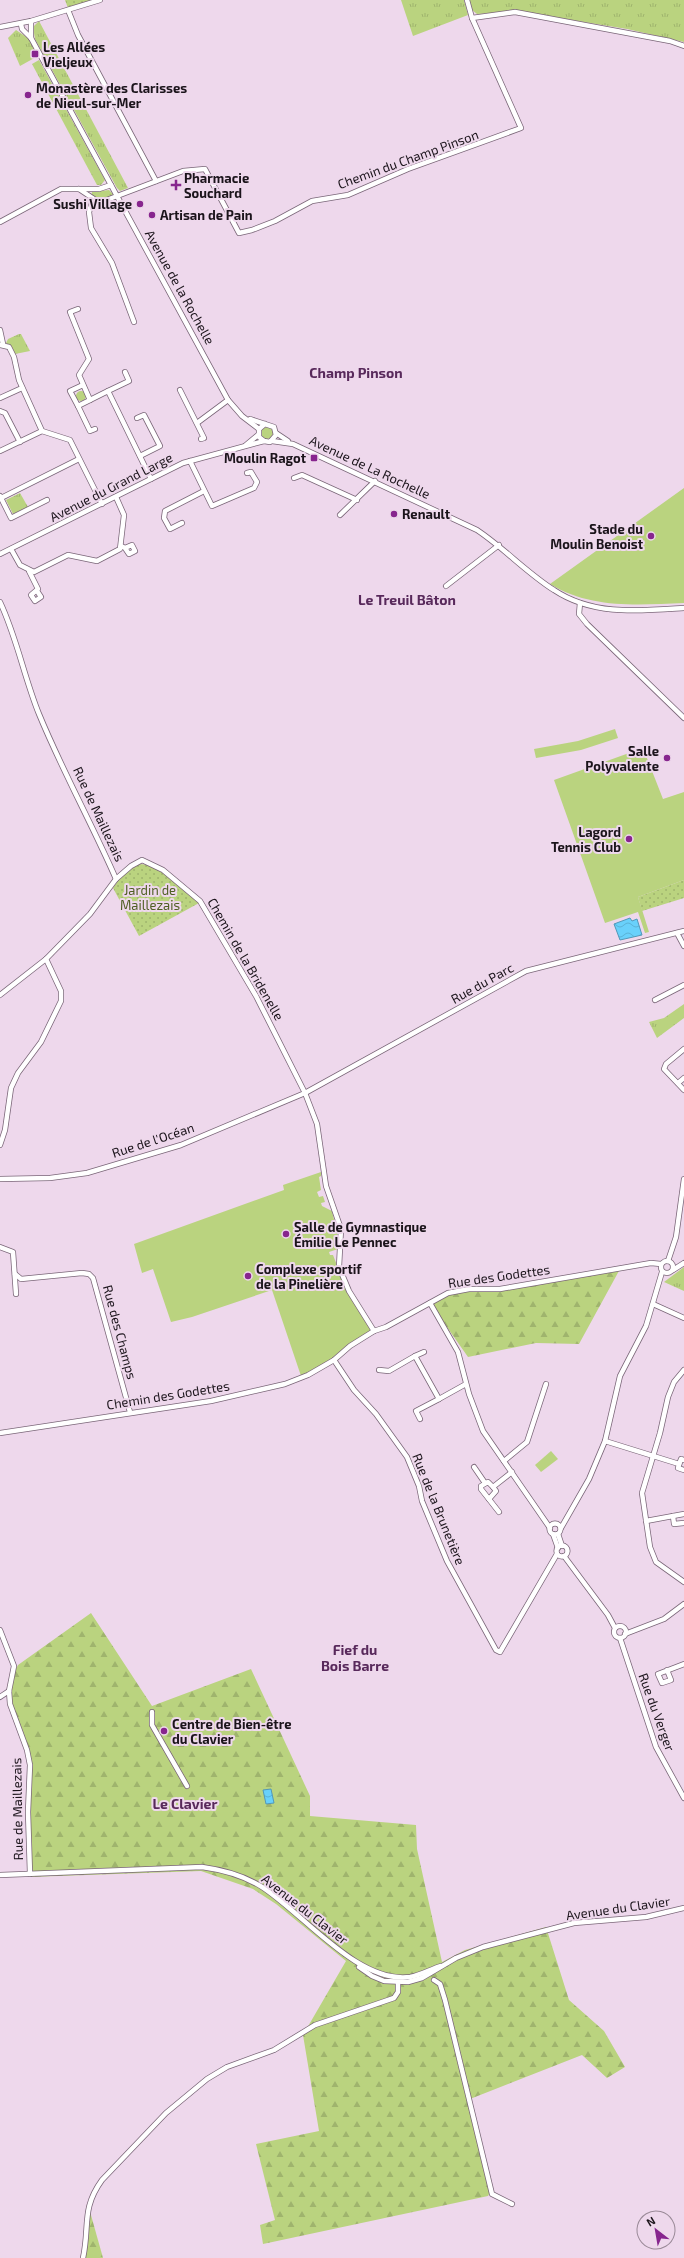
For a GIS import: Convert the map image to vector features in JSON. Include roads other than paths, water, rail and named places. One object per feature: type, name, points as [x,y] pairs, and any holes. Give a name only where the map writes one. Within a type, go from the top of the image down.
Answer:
[{"type":"street","points":[[0,27],[13,23],[21,24],[100,0]]},
{"type":"street","name":"Chemin du Champ Pinson","points":[[91,198],[104,201],[183,171],[205,168],[239,233],[252,230],[275,221],[312,201],[348,195],[408,169],[521,128],[472,18],[467,0]]},
{"type":"street","points":[[68,10],[78,35],[156,181]]},
{"type":"street","points":[[472,18],[515,12],[670,41],[684,46]]},
{"type":"street","name":"Avenue de la Rochelle","points":[[31,21],[31,38]]},
{"type":"street","name":"Avenue de la Rochelle","points":[[21,24],[22,29],[31,38],[112,185],[228,400],[244,418],[259,429]]},
{"type":"street","points":[[0,222],[61,189],[105,188],[112,185]]},
{"type":"street","points":[[79,189],[91,198]]},
{"type":"street","points":[[90,189],[91,198],[88,212],[91,228],[112,263],[134,322]]},
{"type":"street","points":[[78,309],[70,312],[89,359],[79,371],[83,385],[90,400]]},
{"type":"street","points":[[0,330],[2,345],[12,351],[22,388],[42,431]]},
{"type":"street","points":[[78,406],[129,381],[124,372]]},
{"type":"street","points":[[83,385],[70,391],[90,431],[95,429]]},
{"type":"street","points":[[0,398],[22,388]]},
{"type":"street","points":[[180,390],[204,438],[201,439]]},
{"type":"street","points":[[108,391],[151,479]]},
{"type":"street","points":[[197,423],[228,400]]},
{"type":"street","points":[[0,411],[5,413],[20,442]]},
{"type":"street","points":[[137,418],[144,415],[160,446],[140,456]]},
{"type":"street","points":[[244,418],[272,426],[276,433],[272,441],[264,442],[258,435],[259,429],[264,424]]},
{"type":"street","points":[[0,451],[42,431],[70,440],[102,504]]},
{"type":"street","name":"Avenue de La Rochelle","points":[[276,433],[293,444],[464,523],[499,545],[554,590],[580,603],[598,608],[624,611],[684,608]]},
{"type":"street","name":"Avenue du Grand Large","points":[[236,449],[248,443],[258,435]]},
{"type":"street","name":"Avenue de La Rochelle","points":[[272,441],[293,444]]},
{"type":"street","name":"Avenue du Grand Large","points":[[0,554],[190,461],[264,442]]},
{"type":"street","points":[[46,500],[11,518],[0,497],[79,459]]},
{"type":"street","points":[[190,461],[210,503],[215,506],[257,485],[251,472],[248,473]]},
{"type":"street","points":[[294,478],[302,475],[357,500]]},
{"type":"street","points":[[340,516],[375,481]]},
{"type":"street","points":[[182,523],[170,529],[164,518],[165,511],[204,491]]},
{"type":"street","points":[[31,573],[68,555],[92,561],[101,560],[123,547],[124,515],[116,497]]},
{"type":"street","points":[[446,586],[499,545]]},
{"type":"street","points":[[11,549],[18,563],[31,573],[37,591]]},
{"type":"street","name":"Rue de Maillezais","points":[[0,602],[10,623],[26,679],[40,716],[116,879],[90,914],[46,959],[0,995]]},
{"type":"street","points":[[580,603],[579,614],[584,621],[684,718]]},
{"type":"street","name":"Chemin de la Bridenelle","points":[[116,879],[131,866],[142,860],[164,870],[200,901],[256,996],[310,1103],[322,1146],[326,1186],[341,1229],[339,1267],[348,1291],[374,1330]]},
{"type":"street","name":"Rue du Parc","points":[[305,1093],[526,971],[684,931]]},
{"type":"street","points":[[677,933],[684,946]]},
{"type":"street","points":[[0,1145],[5,1130],[11,1088],[41,1042],[61,1001],[61,990],[46,959]]},
{"type":"street","points":[[655,1000],[684,985]]},
{"type":"street","points":[[684,1049],[664,1066],[664,1069],[684,1090]]},
{"type":"street","points":[[678,1083],[684,1078]]},
{"type":"street","name":"Rue de l'Océan","points":[[0,1179],[50,1178],[87,1173],[181,1145],[305,1093]]},
{"type":"street","points":[[556,1534],[561,1528],[589,1478],[605,1441],[620,1376],[646,1326],[664,1273],[671,1265],[684,1179]]},
{"type":"street","points":[[0,1247],[12,1251],[16,1294]]},
{"type":"street","name":"Rue des Godettes","points":[[334,1360],[350,1346],[374,1330],[386,1327],[448,1293],[469,1289],[500,1289],[651,1263],[661,1264]]},
{"type":"street","points":[[664,1273],[661,1264],[671,1265],[684,1263]]},
{"type":"street","name":"Rue des Champs","points":[[15,1274],[21,1279],[82,1273],[89,1274],[93,1278],[130,1412]]},
{"type":"street","points":[[430,1303],[458,1352],[466,1384],[483,1431],[545,1522],[561,1528]]},
{"type":"street","points":[[653,1304],[684,1318]]},
{"type":"street","points":[[379,1370],[389,1371],[424,1352]]},
{"type":"street","points":[[415,1356],[439,1399]]},
{"type":"street","name":"Chemin des Godettes","points":[[0,1434],[130,1412],[211,1401],[286,1384],[308,1375],[334,1360]]},
{"type":"street","name":"Rue de la Brunetière","points":[[334,1360],[354,1390],[376,1414],[407,1457],[419,1486],[422,1501],[447,1561],[496,1650],[500,1652],[557,1554]]},
{"type":"street","points":[[684,1370],[671,1390],[642,1493],[650,1547],[656,1562],[684,1582]]},
{"type":"street","points":[[420,1419],[416,1411],[466,1384]]},
{"type":"street","points":[[504,1461],[527,1442],[546,1384]]},
{"type":"street","points":[[605,1441],[679,1464]]},
{"type":"street","points":[[684,1460],[681,1459],[678,1468],[684,1470]]},
{"type":"street","points":[[474,1467],[485,1483],[488,1482],[496,1491],[495,1494],[488,1499]]},
{"type":"street","points":[[492,1487],[512,1472]]},
{"type":"street","points":[[485,1483],[481,1486],[481,1489],[499,1512]]},
{"type":"street","points":[[646,1520],[684,1514]]},
{"type":"street","points":[[673,1516],[674,1524],[684,1523]]},
{"type":"street","points":[[553,1525],[567,1517]]},
{"type":"street","points":[[553,1525],[560,1547],[557,1554],[565,1555]]},
{"type":"street","name":"Rue du Verger","points":[[560,1547],[566,1548],[565,1555],[569,1561],[608,1615],[623,1633],[625,1652],[656,1748],[684,1798]]},
{"type":"street","points":[[615,1628],[623,1633],[644,1627],[664,1619],[684,1604]]},
{"type":"street","name":"Rue du Verger","points":[[608,1615],[615,1628],[615,1636],[623,1633]]},
{"type":"street","name":"Rue de Maillezais","points":[[0,1630],[14,1666],[9,1691],[10,1704],[30,1765],[28,1812],[30,1874]]},
{"type":"street","points":[[652,1673],[658,1674],[684,1664]]},
{"type":"street","points":[[658,1674],[662,1683],[671,1680],[667,1670]]},
{"type":"street","points":[[0,1697],[9,1691]]},
{"type":"street","points":[[152,1712],[152,1725],[187,1786]]},
{"type":"street","name":"Avenue du Clavier","points":[[0,1875],[202,1867],[222,1869],[241,1876],[262,1887],[372,1976],[384,1981],[398,1982],[422,1978],[441,1966],[476,1949],[574,1923],[646,1917],[684,1908]]},
{"type":"street","name":"Avenue du Clavier","points":[[352,1960],[385,1976],[410,1977],[441,1966]]},
{"type":"street","points":[[83,2258],[86,2215],[95,2190],[102,2180],[166,2112],[207,2079],[227,2067],[274,2050],[315,2025],[394,1998],[397,1994],[399,1980],[411,1978],[421,1973]]},
{"type":"street","points":[[434,1980],[441,1986],[445,2000],[492,2194],[512,2204]]},
{"type":"water","points":[[630,918],[632,921],[637,919],[642,935],[620,940],[614,924]]},
{"type":"water","points":[[271,1789],[274,1803],[266,1804],[263,1790]]},
{"type":"place","name":"Les Allées Vieljeux","points":[[35,54]]},
{"type":"place","name":"Monastère des Clarisses de Nieul-sur-Mer","points":[[28,95]]},
{"type":"place","name":"Pharmacie Souchard","points":[[176,185]]},
{"type":"place","name":"Sushi Village","points":[[140,204]]},
{"type":"place","name":"Artisan de Pain","points":[[152,215]]},
{"type":"place","name":"Moulin Ragot","points":[[314,458]]},
{"type":"place","name":"Renault","points":[[394,514]]},
{"type":"place","name":"Stade du Moulin Benoist","points":[[651,536]]},
{"type":"place","name":"Salle Polyvalente","points":[[667,758]]},
{"type":"place","name":"Lagord Tennis Club","points":[[629,839]]},
{"type":"place","name":"Salle de Gymnastique Émilie Le Pennec","points":[[286,1234]]},
{"type":"place","name":"Complexe sportif de la Pinelière","points":[[248,1276]]},
{"type":"place","name":"Centre de Bien-être du Clavier","points":[[164,1731]]},
{"type":"district","name":"Champ Pinson","points":[[356,373]]},
{"type":"district","name":"Le Treuil Bâton","points":[[407,600]]},
{"type":"district","name":"Fief du Bois Barre","points":[[355,1658]]},
{"type":"district","name":"Le Clavier","points":[[185,1804]]},
{"type":"park label","name":"Jardin de Maillezais","points":[[150,898]]}]
